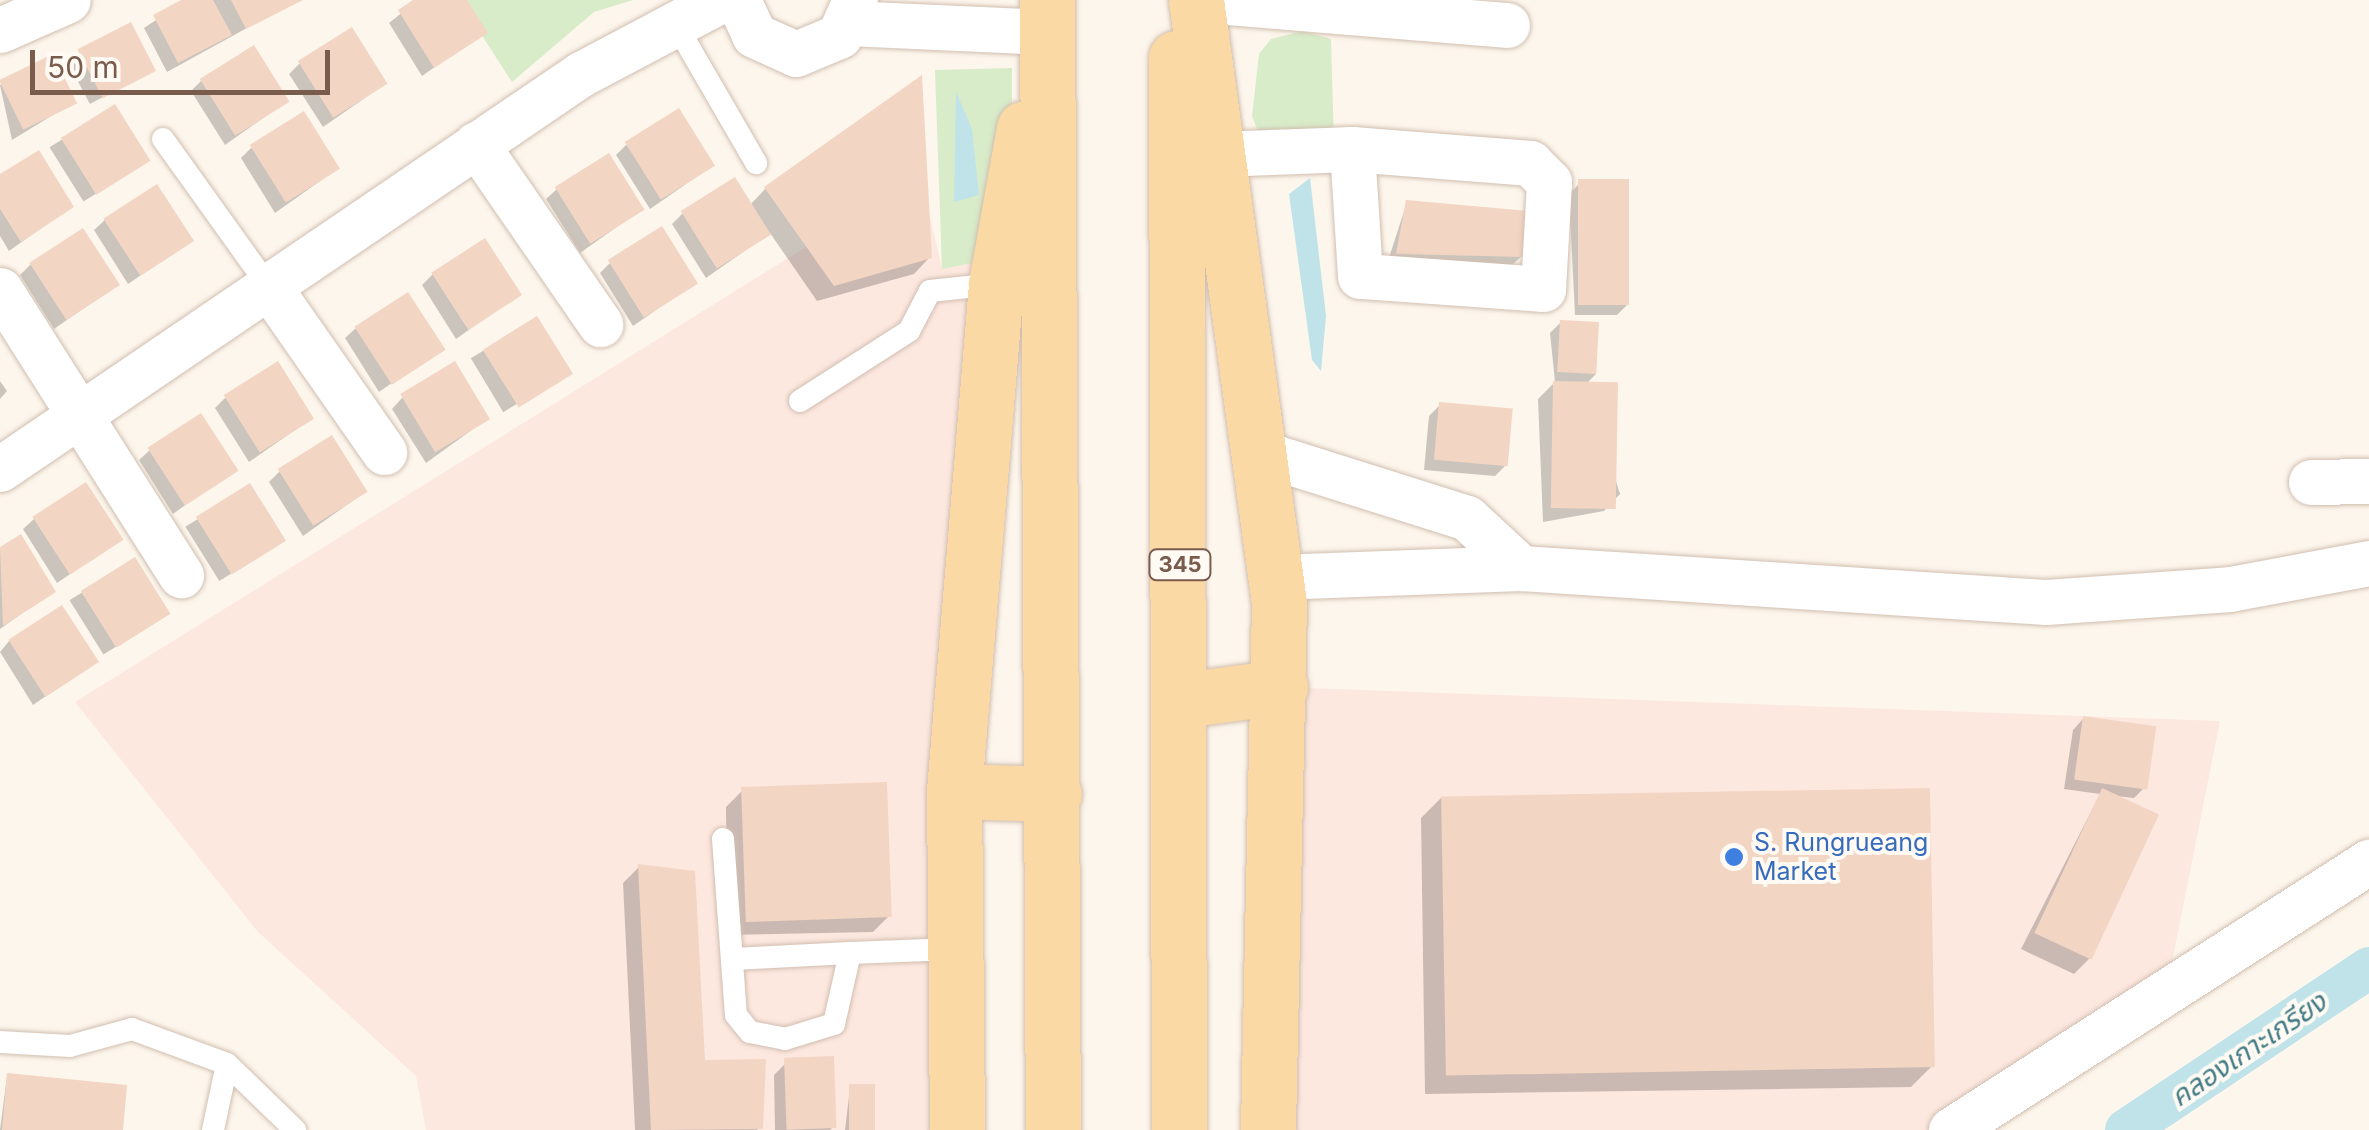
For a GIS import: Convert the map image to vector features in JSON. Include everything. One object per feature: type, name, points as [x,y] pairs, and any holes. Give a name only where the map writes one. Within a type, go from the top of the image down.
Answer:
[{"type":"main road","name":"345","points":[[1177,0],[1182,700],[1180,1130]]},
{"type":"main road","points":[[1199,0],[1276,576],[1280,687],[1268,1130]]},
{"type":"main road","points":[[958,1130],[954,791],[996,284],[1020,138],[1047,36]]},
{"type":"main road","points":[[1047,36],[1054,1130]]},
{"type":"main road","points":[[1182,700],[1280,687]]},
{"type":"main road","points":[[954,791],[1054,794]]},
{"type":"street","points":[[0,30],[68,0]]},
{"type":"street","points":[[0,468],[476,144],[675,23],[721,0]]},
{"type":"street","points":[[738,0],[754,35],[781,51],[826,46],[851,12],[1047,36]]},
{"type":"street","points":[[1199,0],[1507,25]]},
{"type":"street","points":[[476,144],[600,324]]},
{"type":"street","points":[[1218,154],[1352,149],[1510,157],[1540,170],[1549,182],[1543,289],[1360,276],[1352,149]]},
{"type":"street","points":[[266,284],[384,452]]},
{"type":"street","points":[[0,290],[181,575]]},
{"type":"street","points":[[1258,452],[1467,518],[1521,568]]},
{"type":"street","points":[[2312,482],[2369,481]]},
{"type":"street","points":[[1276,576],[1521,568],[2046,602],[2230,589],[2369,562]]},
{"type":"street","points":[[1951,1130],[2369,862]]},
{"type":"lane","points":[[675,23],[756,163]]},
{"type":"lane","points":[[163,138],[266,284]]},
{"type":"lane","points":[[800,401],[909,331],[930,291],[996,284]]},
{"type":"lane","points":[[723,839],[741,1027],[785,1039],[834,1024],[850,953]]},
{"type":"lane","points":[[733,960],[953,950]]},
{"type":"lane","points":[[0,1042],[70,1046],[132,1029],[227,1064],[295,1130]]},
{"type":"lane","points":[[213,1130],[227,1064]]},
{"type":"shaded area","points":[[920,176],[942,268],[1000,257],[955,1130],[426,1130],[416,1076],[258,932],[75,702]]},
{"type":"shaded area","name":"S. Rungrueang Market","points":[[1280,687],[2220,721],[2166,992],[1945,1130],[1267,1130]]},
{"type":"green space","points":[[459,0],[633,0],[594,12],[512,82]]},
{"type":"green space","points":[[1303,31],[1331,39],[1334,144],[1259,134],[1252,116],[1259,54],[1271,39]]},
{"type":"green space","points":[[1012,68],[1012,146],[983,261],[942,269],[935,70]]},
{"type":"water","points":[[956,92],[972,129],[979,195],[954,202]]},
{"type":"water","points":[[1310,178],[1326,316],[1321,371],[1312,360],[1289,194]]},
{"type":"building","points":[[181,0],[213,0],[232,35],[178,63],[153,15]]},
{"type":"building","points":[[231,0],[303,0],[246,29]]},
{"type":"building","points":[[413,0],[467,0],[488,33],[434,68],[398,10]]},
{"type":"building","points":[[131,22],[156,71],[103,98],[78,49]]},
{"type":"building","points":[[352,27],[388,84],[333,118],[298,61]]},
{"type":"building","points":[[254,45],[290,102],[235,136],[200,79]]},
{"type":"building","points":[[53,54],[77,103],[23,130],[0,80]]},
{"type":"building","points":[[922,75],[932,258],[834,286],[764,187]]},
{"type":"building","points":[[115,104],[151,161],[96,195],[61,138]]},
{"type":"building","points":[[679,108],[715,166],[661,200],[625,142]]},
{"type":"building","points":[[304,111],[340,169],[286,203],[250,145]]},
{"type":"building","points":[[39,150],[74,207],[21,242],[0,209],[0,174]]},
{"type":"building","points":[[609,153],[645,210],[590,244],[555,187]]},
{"type":"building","points":[[735,177],[771,235],[717,269],[681,211]]},
{"type":"building","points":[[1578,179],[1629,179],[1629,305],[1578,305]]},
{"type":"building","points":[[157,184],[194,241],[140,276],[103,219]]},
{"type":"building","points":[[1406,200],[1528,211],[1525,257],[1396,254]]},
{"type":"building","points":[[662,226],[698,284],[644,318],[608,260]]},
{"type":"building","points":[[83,228],[120,285],[66,320],[29,263]]},
{"type":"building","points":[[485,238],[522,295],[468,330],[431,273]]},
{"type":"building","points":[[408,292],[446,350],[392,385],[354,327]]},
{"type":"building","points":[[537,316],[573,374],[519,408],[483,350]]},
{"type":"building","points":[[1560,320],[1599,322],[1596,374],[1557,372]]},
{"type":"building","points":[[278,361],[314,419],[260,453],[224,395]]},
{"type":"building","points":[[455,361],[490,419],[435,452],[400,394]]},
{"type":"building","points":[[1553,381],[1618,382],[1616,509],[1551,508]]},
{"type":"building","points":[[1439,402],[1513,408],[1508,466],[1434,460]]},
{"type":"building","points":[[201,413],[239,471],[185,506],[147,448]]},
{"type":"building","points":[[332,435],[368,492],[313,526],[278,469]]},
{"type":"building","points":[[86,482],[124,540],[70,575],[32,517]]},
{"type":"building","points":[[250,483],[286,541],[232,575],[196,517]]},
{"type":"building","points":[[21,534],[56,592],[3,626],[0,547]]},
{"type":"building","points":[[135,557],[171,614],[116,648],[81,591]]},
{"type":"building","points":[[62,605],[99,662],[45,697],[8,640]]},
{"type":"building","points":[[2083,716],[2156,726],[2147,790],[2074,779]]},
{"type":"building","points":[[887,782],[892,917],[746,922],[741,787]]},
{"type":"building","points":[[1930,788],[1935,1067],[1446,1075],[1441,797]]},
{"type":"building","points":[[2102,788],[2159,815],[2091,960],[2034,933]]},
{"type":"building","points":[[638,864],[695,871],[705,1060],[766,1059],[763,1129],[651,1130]]},
{"type":"building","points":[[834,1056],[837,1128],[787,1130],[784,1058]]},
{"type":"building","points":[[7,1073],[127,1085],[123,1130],[2,1130]]},
{"type":"building","points":[[849,1084],[875,1084],[875,1130],[849,1130]]},
{"type":"waterway","name":"คลองเกาะเกรียง","points":[[2126,1130],[2369,968]]},
{"type":"place","name":"S. Rungrueang Market","points":[[1734,857]]}]
